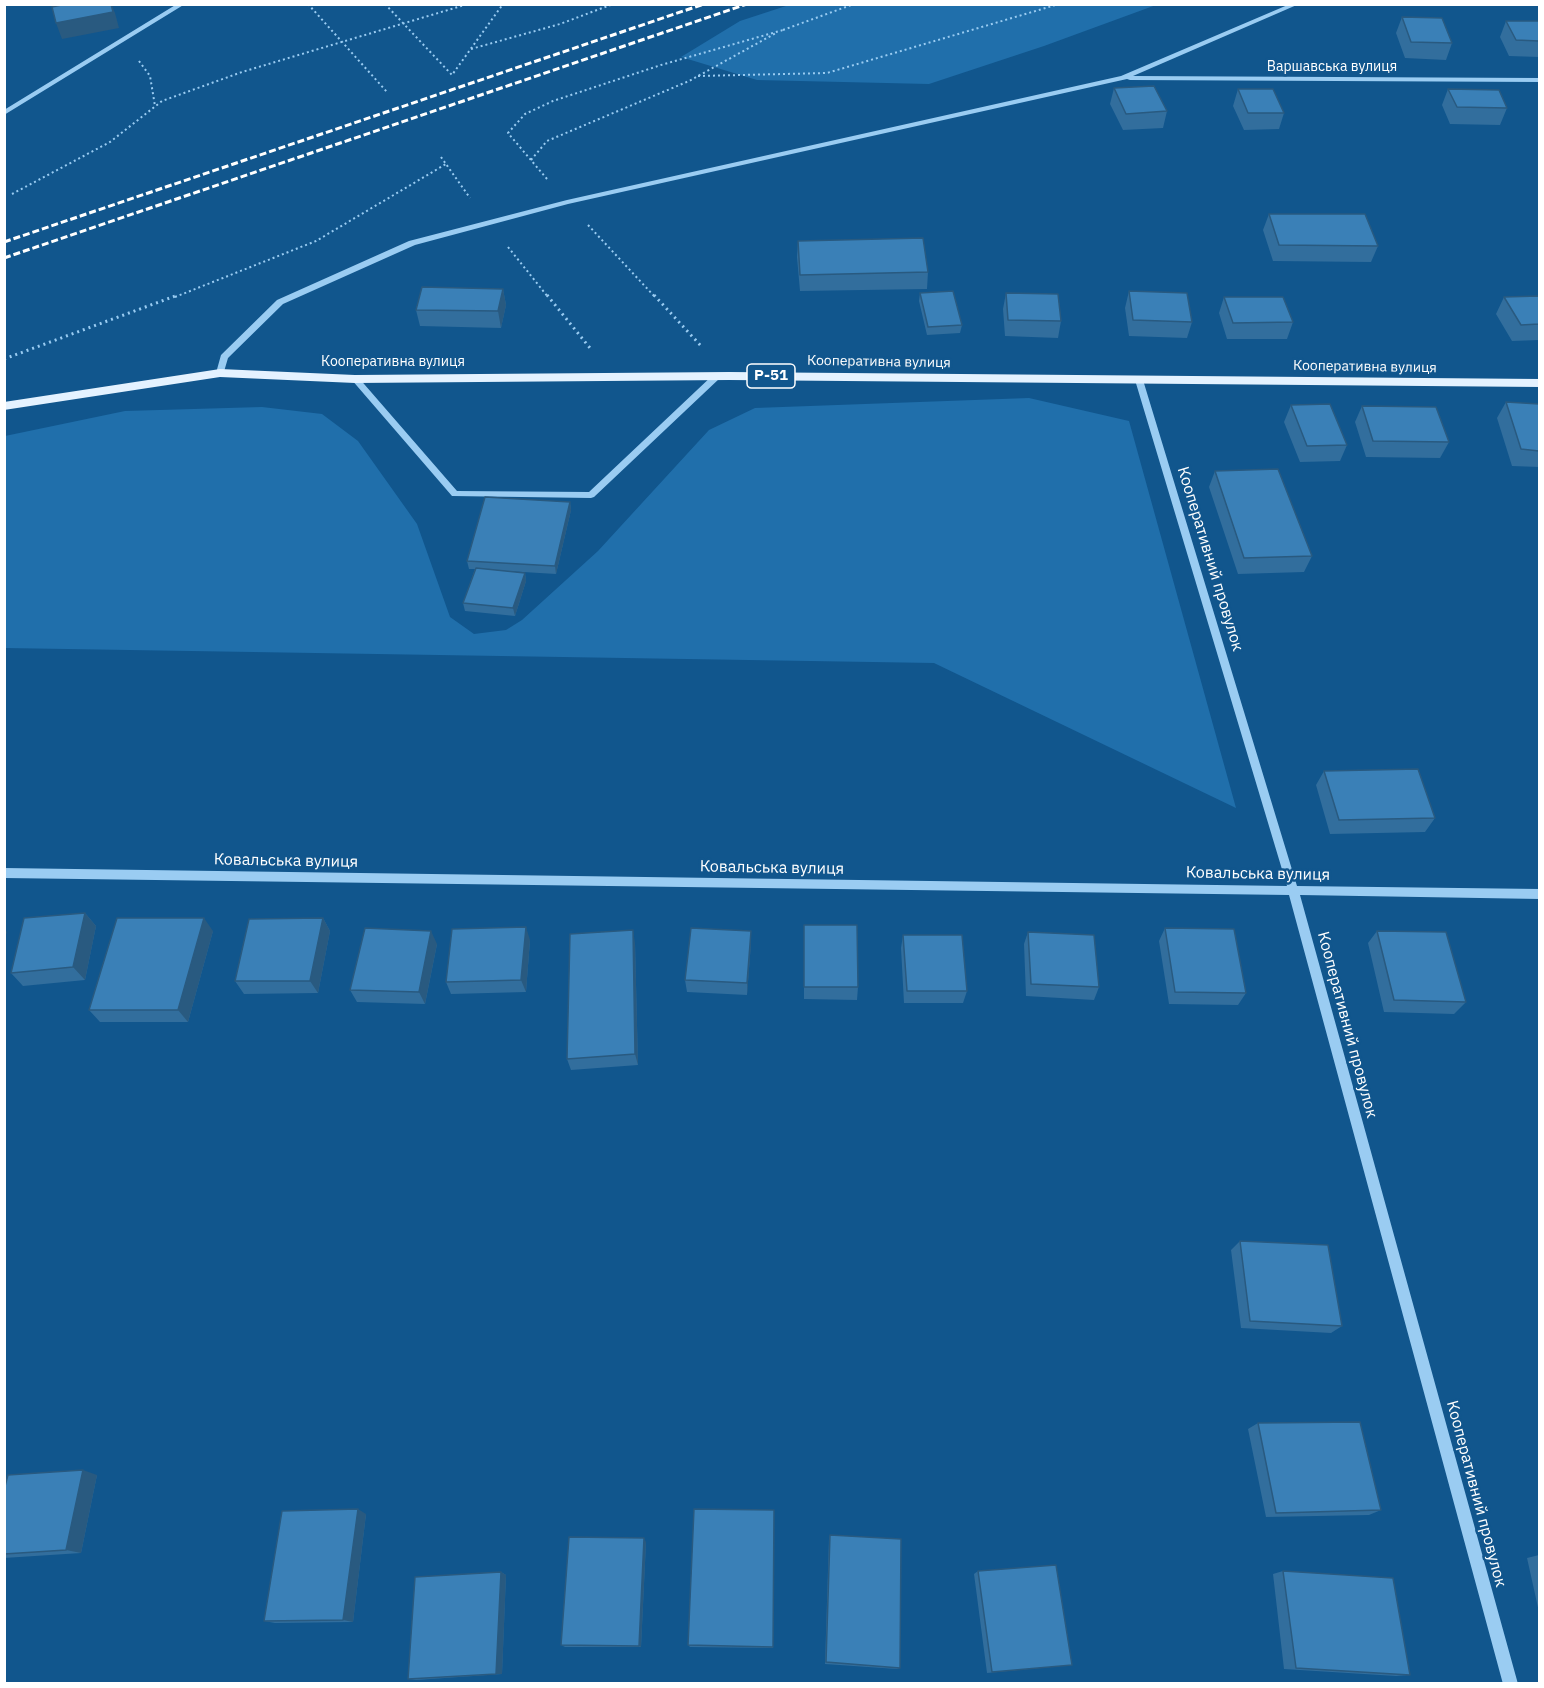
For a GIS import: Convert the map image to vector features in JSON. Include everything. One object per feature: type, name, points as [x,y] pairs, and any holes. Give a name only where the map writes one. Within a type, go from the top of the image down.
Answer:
[{"type":"main road","name":"Кооперативна вулиця","points":[[4,406],[220,373],[355,379],[723,376],[1539,383]]},
{"type":"street","points":[[4,113],[182,4]]},
{"type":"street","points":[[220,373],[224,357],[279,302],[412,243],[567,202],[1123,78],[1296,4]]},
{"type":"street","name":"Варшавська вулиця","points":[[1123,78],[1539,80]]},
{"type":"street","points":[[355,379],[455,494],[591,495],[723,376]]},
{"type":"street","name":"Кооперативний провулок","points":[[1139,380],[1293,889],[1512,1683]]},
{"type":"street","name":"Ковальська вулиця","points":[[4,873],[1539,894]]},
{"type":"path","points":[[308,4],[387,92]]},
{"type":"path","points":[[385,4],[452,75],[503,4]]},
{"type":"path","points":[[12,194],[110,142],[162,101],[242,72],[468,4]]},
{"type":"path","points":[[470,49],[560,24],[613,4]]},
{"type":"path","points":[[723,376],[508,133],[525,114],[553,101],[661,65],[783,30],[854,4]]},
{"type":"path","points":[[698,76],[827,73],[1059,4]]},
{"type":"path","points":[[531,160],[547,141],[628,110],[698,76],[783,30]]},
{"type":"path","points":[[124,40],[150,76],[155,107]]},
{"type":"path","points":[[441,157],[489,223],[614,377]]},
{"type":"path","points":[[4,359],[106,324],[316,242],[446,164]]},
{"type":"shaded area","points":[[789,5],[1156,5],[1044,46],[929,84],[757,80],[681,57],[740,21]]},
{"type":"shaded area","points":[[1029,398],[1129,421],[1236,808],[934,663],[5,648],[5,436],[125,411],[262,407],[322,414],[358,441],[417,524],[450,617],[474,634],[506,630],[522,620],[598,551],[709,430],[755,408]]},
{"type":"building","points":[[66,4],[111,4],[113,12],[56,23],[52,7]]},
{"type":"building","points":[[1402,17],[1442,18],[1452,43],[1411,42]]},
{"type":"building","points":[[1506,21],[1539,21],[1539,41],[1516,40]]},
{"type":"building","points":[[1154,86],[1167,111],[1126,114],[1114,88]]},
{"type":"building","points":[[1238,89],[1273,89],[1284,113],[1248,113]]},
{"type":"building","points":[[1448,89],[1499,90],[1507,108],[1457,107]]},
{"type":"building","points":[[1269,214],[1365,214],[1378,246],[1279,245]]},
{"type":"building","points":[[923,238],[928,272],[800,275],[798,241]]},
{"type":"building","points":[[422,287],[503,289],[498,311],[416,310]]},
{"type":"building","points":[[953,291],[962,325],[928,327],[920,293]]},
{"type":"building","points":[[1129,291],[1187,293],[1192,322],[1133,320]]},
{"type":"building","points":[[1006,293],[1058,294],[1061,321],[1008,320]]},
{"type":"building","points":[[1539,296],[1539,324],[1521,325],[1504,297]]},
{"type":"building","points":[[1224,297],[1283,297],[1293,322],[1233,323]]},
{"type":"building","points":[[1506,402],[1539,404],[1539,451],[1521,449]]},
{"type":"building","points":[[1330,404],[1347,445],[1307,446],[1291,405]]},
{"type":"building","points":[[1362,406],[1436,407],[1449,442],[1373,441]]},
{"type":"building","points":[[1278,469],[1312,556],[1244,558],[1215,471]]},
{"type":"building","points":[[485,497],[570,502],[555,566],[467,561]]},
{"type":"building","points":[[476,568],[525,573],[513,608],[463,603]]},
{"type":"building","points":[[1418,769],[1435,818],[1339,820],[1324,771]]},
{"type":"building","points":[[85,913],[73,967],[11,973],[24,918]]},
{"type":"building","points":[[117,918],[204,918],[178,1010],[89,1010]]},
{"type":"building","points":[[323,918],[310,981],[235,981],[249,919]]},
{"type":"building","points":[[804,925],[857,925],[858,987],[804,987]]},
{"type":"building","points":[[526,927],[521,980],[446,982],[452,929]]},
{"type":"building","points":[[365,928],[431,931],[419,992],[350,990]]},
{"type":"building","points":[[691,928],[751,931],[747,983],[685,980]]},
{"type":"building","points":[[1165,928],[1234,929],[1246,993],[1175,992]]},
{"type":"building","points":[[633,930],[635,1054],[567,1059],[570,934]]},
{"type":"building","points":[[1377,931],[1446,932],[1466,1002],[1394,1000]]},
{"type":"building","points":[[1028,932],[1094,935],[1099,987],[1031,984]]},
{"type":"building","points":[[903,935],[962,935],[967,991],[907,991]]},
{"type":"building","points":[[1240,1241],[1328,1245],[1342,1326],[1250,1321]]},
{"type":"building","points":[[1360,1422],[1381,1510],[1276,1513],[1258,1423]]},
{"type":"building","points":[[83,1470],[66,1550],[4,1554],[4,1490],[8,1475]]},
{"type":"building","points":[[358,1509],[343,1620],[264,1621],[282,1511]]},
{"type":"building","points":[[694,1509],[774,1510],[773,1647],[688,1645]]},
{"type":"building","points":[[830,1535],[901,1539],[900,1668],[826,1662]]},
{"type":"building","points":[[569,1537],[644,1538],[639,1646],[561,1645]]},
{"type":"building","points":[[1056,1565],[1072,1665],[992,1672],[978,1571]]},
{"type":"building","points":[[1283,1571],[1393,1578],[1410,1675],[1296,1668]]},
{"type":"building","points":[[501,1572],[496,1674],[408,1679],[415,1577]]},
{"type":"railway","points":[[4,242],[704,4]]},
{"type":"railway","points":[[4,258],[747,4]]}]
